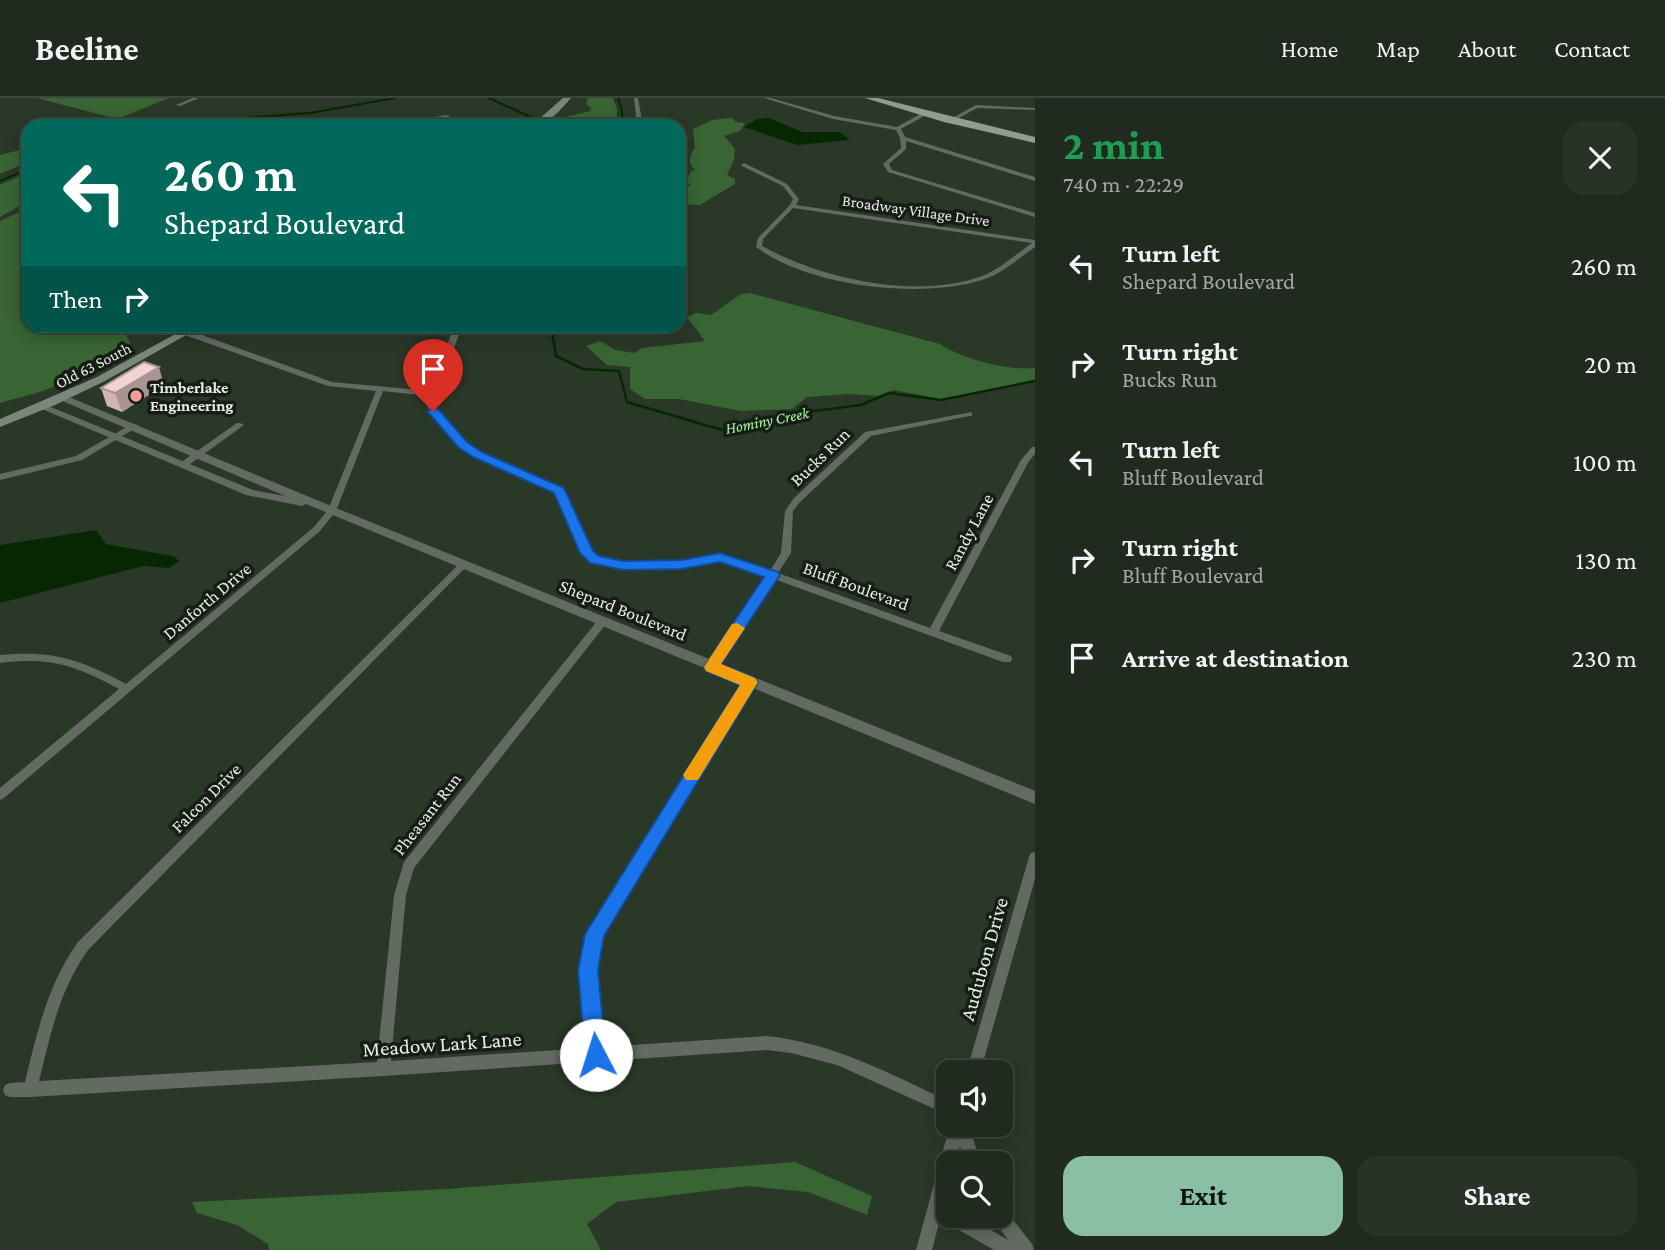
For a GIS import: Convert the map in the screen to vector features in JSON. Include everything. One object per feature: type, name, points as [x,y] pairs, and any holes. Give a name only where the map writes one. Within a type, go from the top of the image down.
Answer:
[{"type":"main road","points":[[545,119],[566,98]]},
{"type":"main road","points":[[875,99],[923,114],[1035,138]]},
{"type":"main road","points":[[875,99],[1035,138]]},
{"type":"main road","name":"Old 63 South","points":[[0,423],[65,398],[125,368],[183,333]]},
{"type":"street","points":[[178,105],[197,98]]},
{"type":"street","points":[[636,98],[639,119]]},
{"type":"street","points":[[766,98],[833,117],[898,129],[923,114]]},
{"type":"street","points":[[957,117],[976,106],[1035,109]]},
{"type":"street","points":[[429,119],[446,116],[454,119]]},
{"type":"street","points":[[898,129],[903,138],[1035,178]]},
{"type":"street","name":"Broadway Village Drive","points":[[903,138],[904,148],[886,164],[890,170],[1035,215]]},
{"type":"street","points":[[744,165],[785,185],[796,199],[792,206]]},
{"type":"street","name":"Broadway Village Drive","points":[[792,206],[1035,243],[983,278],[929,286],[859,283],[805,270],[759,247],[760,239],[792,206]]},
{"type":"street","points":[[188,333],[318,380],[380,390],[434,394],[456,333]]},
{"type":"street","name":"Danforth Drive","points":[[0,795],[317,529],[332,511],[380,390]]},
{"type":"street","name":"Bluff Boulevard","points":[[434,394],[432,409],[463,445],[477,455],[560,491],[587,553],[595,560],[624,566],[682,564],[720,557],[1007,659]]},
{"type":"street","name":"Shepard Boulevard","points":[[65,398],[200,453],[314,504],[1035,798]]},
{"type":"street","name":"Shepard Boulevard","points":[[43,407],[250,493],[314,504]]},
{"type":"street","name":"Bucks Run","points":[[712,667],[786,553],[791,506],[863,437],[875,432],[969,414]]},
{"type":"street","points":[[183,465],[240,425]]},
{"type":"street","points":[[0,477],[79,458],[135,426]]},
{"type":"street","name":"Randy Lane","points":[[933,632],[1025,460],[1035,449]]},
{"type":"street","name":"Falcon Drive","points":[[30,1090],[55,993],[71,961],[83,946],[463,565]]},
{"type":"street","name":"Pheasant Run","points":[[383,1069],[400,895],[408,866],[602,622]]},
{"type":"street","points":[[0,659],[27,655],[57,657],[83,665],[127,689]]},
{"type":"street","points":[[596,1055],[588,970],[595,934],[750,682]]},
{"type":"street","name":"Audubon Drive","points":[[977,1060],[1035,857]]},
{"type":"street","name":"Meadow Lark Lane","points":[[10,1090],[383,1069],[767,1043],[794,1044],[823,1052],[936,1103]]},
{"type":"street","points":[[924,1250],[936,1228]]},
{"type":"street","points":[[971,1228],[1010,1250]]},
{"type":"street","points":[[1009,1228],[1026,1250]]},
{"type":"shaded area","points":[[37,98],[169,98],[117,119]]},
{"type":"shaded area","points":[[588,98],[613,98],[617,109],[616,119],[558,119],[590,111],[591,108],[586,104]]},
{"type":"shaded area","points":[[732,118],[736,122],[745,123],[740,131],[724,136],[735,149],[734,160],[727,175],[735,179],[735,184],[700,205],[686,204],[686,188],[691,185],[686,183],[691,171],[695,170],[690,159],[695,148],[693,129],[712,120]]},
{"type":"shaded area","points":[[769,118],[802,132],[840,132],[850,140],[797,145],[744,127],[757,119]]},
{"type":"shaded area","points":[[21,150],[21,165],[0,174],[0,155]]},
{"type":"shaded area","points":[[21,175],[21,205],[0,217],[0,185]]},
{"type":"shaded area","points":[[21,211],[21,333],[125,333],[131,345],[100,364],[79,369],[56,386],[0,403],[0,221]]},
{"type":"shaded area","points":[[750,293],[940,344],[986,363],[1012,368],[1035,368],[1035,380],[941,399],[893,390],[880,396],[848,394],[807,397],[792,409],[741,411],[679,399],[645,399],[630,389],[630,367],[607,365],[586,346],[600,341],[616,350],[634,353],[642,348],[705,341],[687,317],[696,313],[711,315],[741,294]]},
{"type":"shaded area","points":[[96,530],[106,544],[172,556],[180,561],[169,568],[143,566],[0,603],[0,545]]},
{"type":"shaded area","points":[[795,1162],[872,1196],[867,1215],[808,1192],[748,1186],[616,1202],[587,1224],[601,1250],[269,1250],[268,1244],[237,1225],[197,1213],[192,1202],[447,1189]]},
{"type":"building","points":[[144,362],[159,367],[115,393],[101,388]]},
{"type":"waterway","points":[[230,119],[310,113],[395,98]]},
{"type":"waterway","points":[[489,98],[535,119]]},
{"type":"waterway","points":[[618,98],[622,119]]},
{"type":"waterway","points":[[0,181],[21,172]]},
{"type":"waterway","name":"Hominy Creek","points":[[552,333],[556,356],[583,369],[619,371],[627,402],[722,430],[790,414],[861,405],[889,393],[941,400],[1035,381]]},
{"type":"slow traffic","points":[[692,775],[750,682],[712,667],[737,628]]},
{"type":"place","name":"Timberlake Engineering","points":[[136,396]]},
{"type":"route","points":[[433,411],[463,445],[477,455],[550,484],[560,491],[587,553],[595,560],[624,566],[682,564],[720,557],[773,575],[712,667],[750,682],[595,934],[590,948],[588,970],[596,1055]]}]
